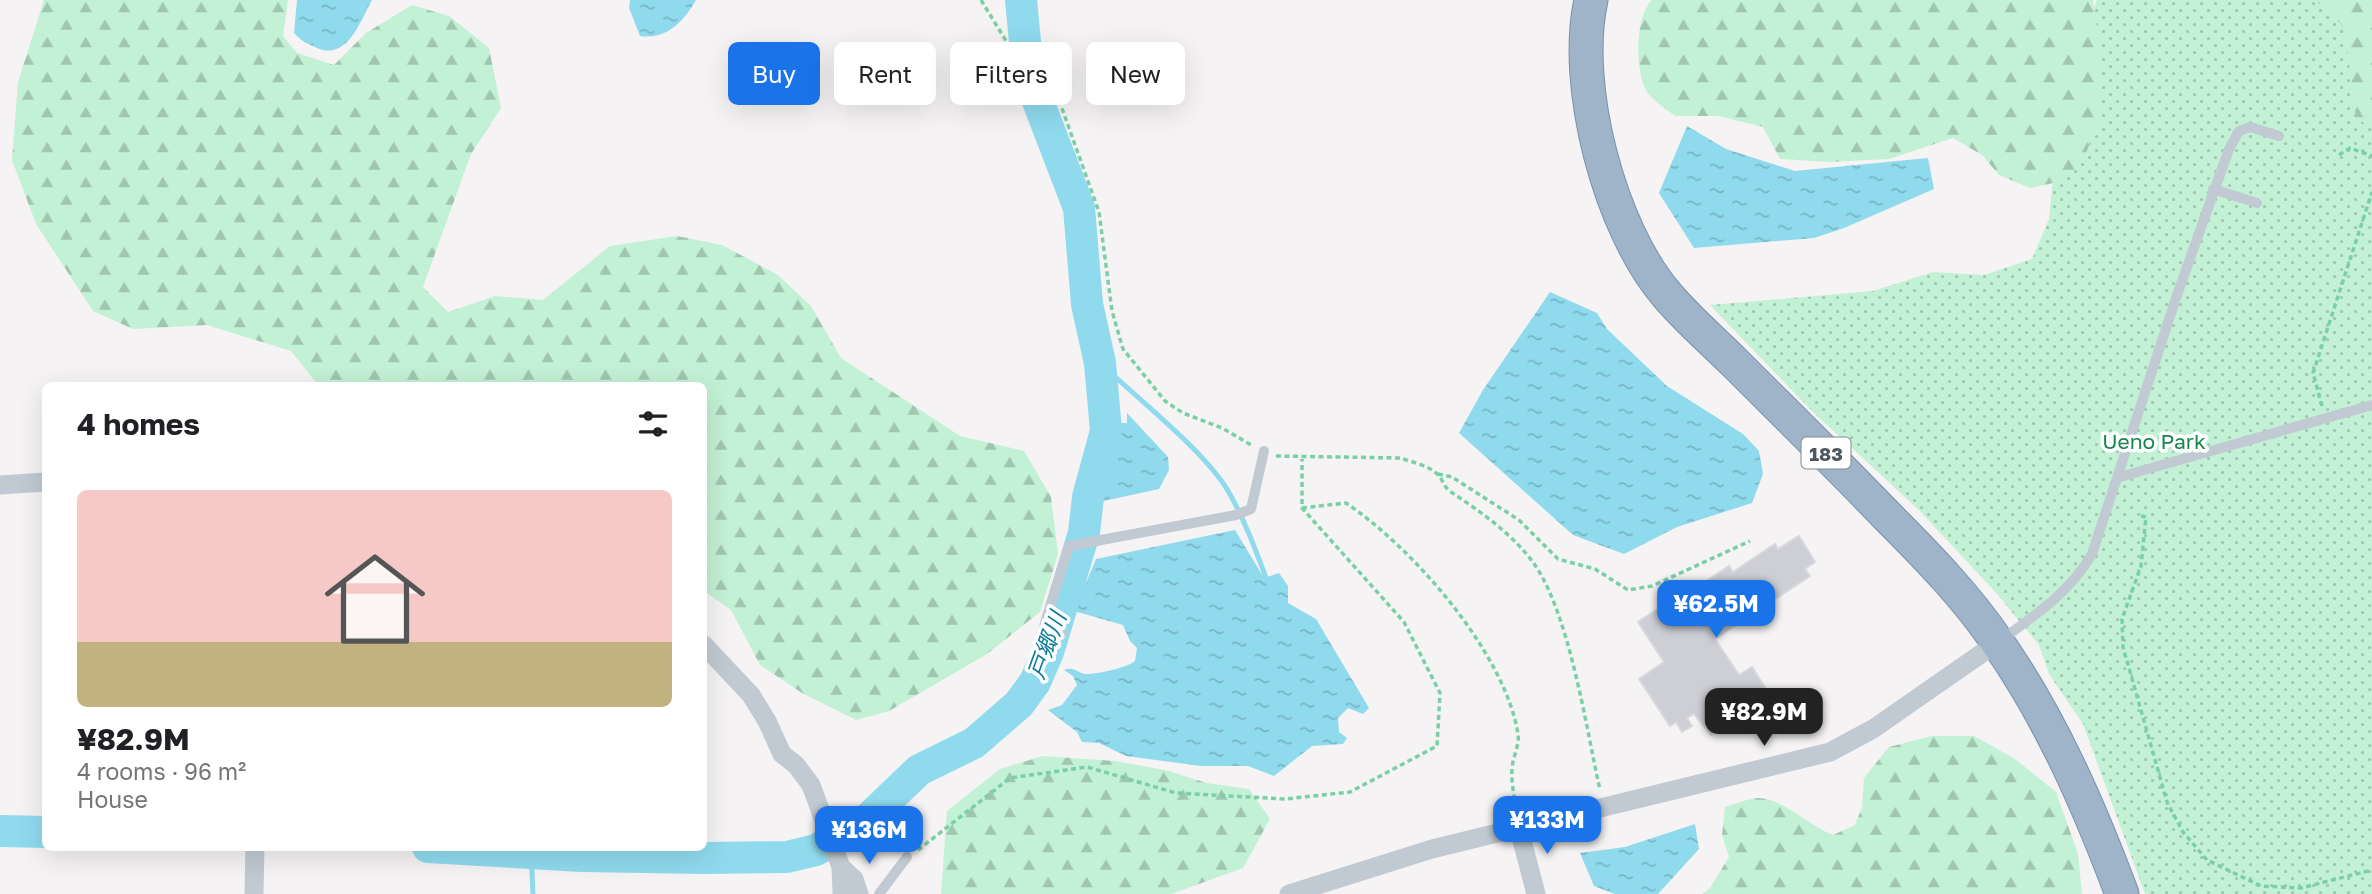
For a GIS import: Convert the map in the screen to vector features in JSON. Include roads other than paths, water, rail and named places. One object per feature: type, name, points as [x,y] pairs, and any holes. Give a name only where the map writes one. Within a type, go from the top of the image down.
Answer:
[{"type":"highway","name":"183","points":[[1591,0],[1586,21],[1589,98],[1605,170],[1633,242],[1666,295],[1931,561],[1998,642],[2064,752],[2091,811],[2122,894]]},
{"type":"street","points":[[0,485],[42,482]]},
{"type":"street","points":[[1289,894],[1432,849],[1830,752],[1873,729],[1998,642]]},
{"type":"street","points":[[707,648],[751,695],[782,754],[811,785],[835,851],[842,894]]},
{"type":"street","points":[[1519,829],[1535,894]]},
{"type":"street","points":[[254,894],[255,851]]},
{"type":"street","points":[[835,851],[854,878],[859,894]]},
{"type":"lane","points":[[1998,642],[2048,606],[2079,577],[2092,554],[2120,477],[2213,189],[2239,131],[2250,127],[2279,136]]},
{"type":"lane","points":[[2213,189],[2257,203]]},
{"type":"lane","points":[[2120,477],[2372,405]]},
{"type":"lane","points":[[1063,633],[1045,623],[1069,546],[1236,515],[1251,509],[1259,483],[1264,451]]},
{"type":"lane","points":[[879,894],[907,857]]},
{"type":"water","points":[[297,0],[372,0],[351,37],[337,49],[327,51],[308,44],[294,33]]},
{"type":"water","points":[[630,0],[696,0],[674,27],[658,35],[640,36],[629,8]]},
{"type":"water","points":[[1687,126],[1726,149],[1795,171],[1928,158],[1934,189],[1814,238],[1694,248],[1659,193]]},
{"type":"water","points":[[1550,292],[1597,313],[1607,329],[1667,386],[1743,434],[1759,451],[1763,474],[1752,503],[1677,527],[1624,554],[1573,535],[1459,433],[1483,390]]},
{"type":"water","points":[[1127,413],[1168,457],[1169,470],[1159,489],[1099,502],[1114,445],[1115,414],[1118,423],[1127,423]]},
{"type":"water","points":[[1235,530],[1264,578],[1279,573],[1288,586],[1288,603],[1316,619],[1369,708],[1363,714],[1348,708],[1338,718],[1339,732],[1347,738],[1343,744],[1312,746],[1274,776],[1248,766],[1201,766],[1126,756],[1099,743],[1082,742],[1077,732],[1048,710],[1062,705],[1077,685],[1073,676],[1064,670],[1073,669],[1090,674],[1119,668],[1135,661],[1137,648],[1130,641],[1123,625],[1074,611],[1096,559]]},
{"type":"water","points":[[1695,824],[1699,849],[1658,894],[1615,894],[1594,886],[1580,853],[1625,847]]},
{"type":"waterway","name":"戸郷川","points":[[496,851],[582,856],[705,858],[787,857],[816,850],[867,820],[919,770],[974,743],[1019,704],[1035,682],[1048,652],[1084,533],[1088,497],[1106,431],[1100,363],[1087,304],[1079,208],[1036,96],[1025,42],[1021,0]]},
{"type":"waterway","points":[[1100,363],[1185,440],[1216,473],[1239,511],[1268,583]]},
{"type":"waterway","name":"戸郷川","points":[[0,831],[42,832]]},
{"type":"waterway","points":[[531,851],[533,894]]},
{"type":"park label","name":"Ueno Park","points":[[2154,441]]}]
